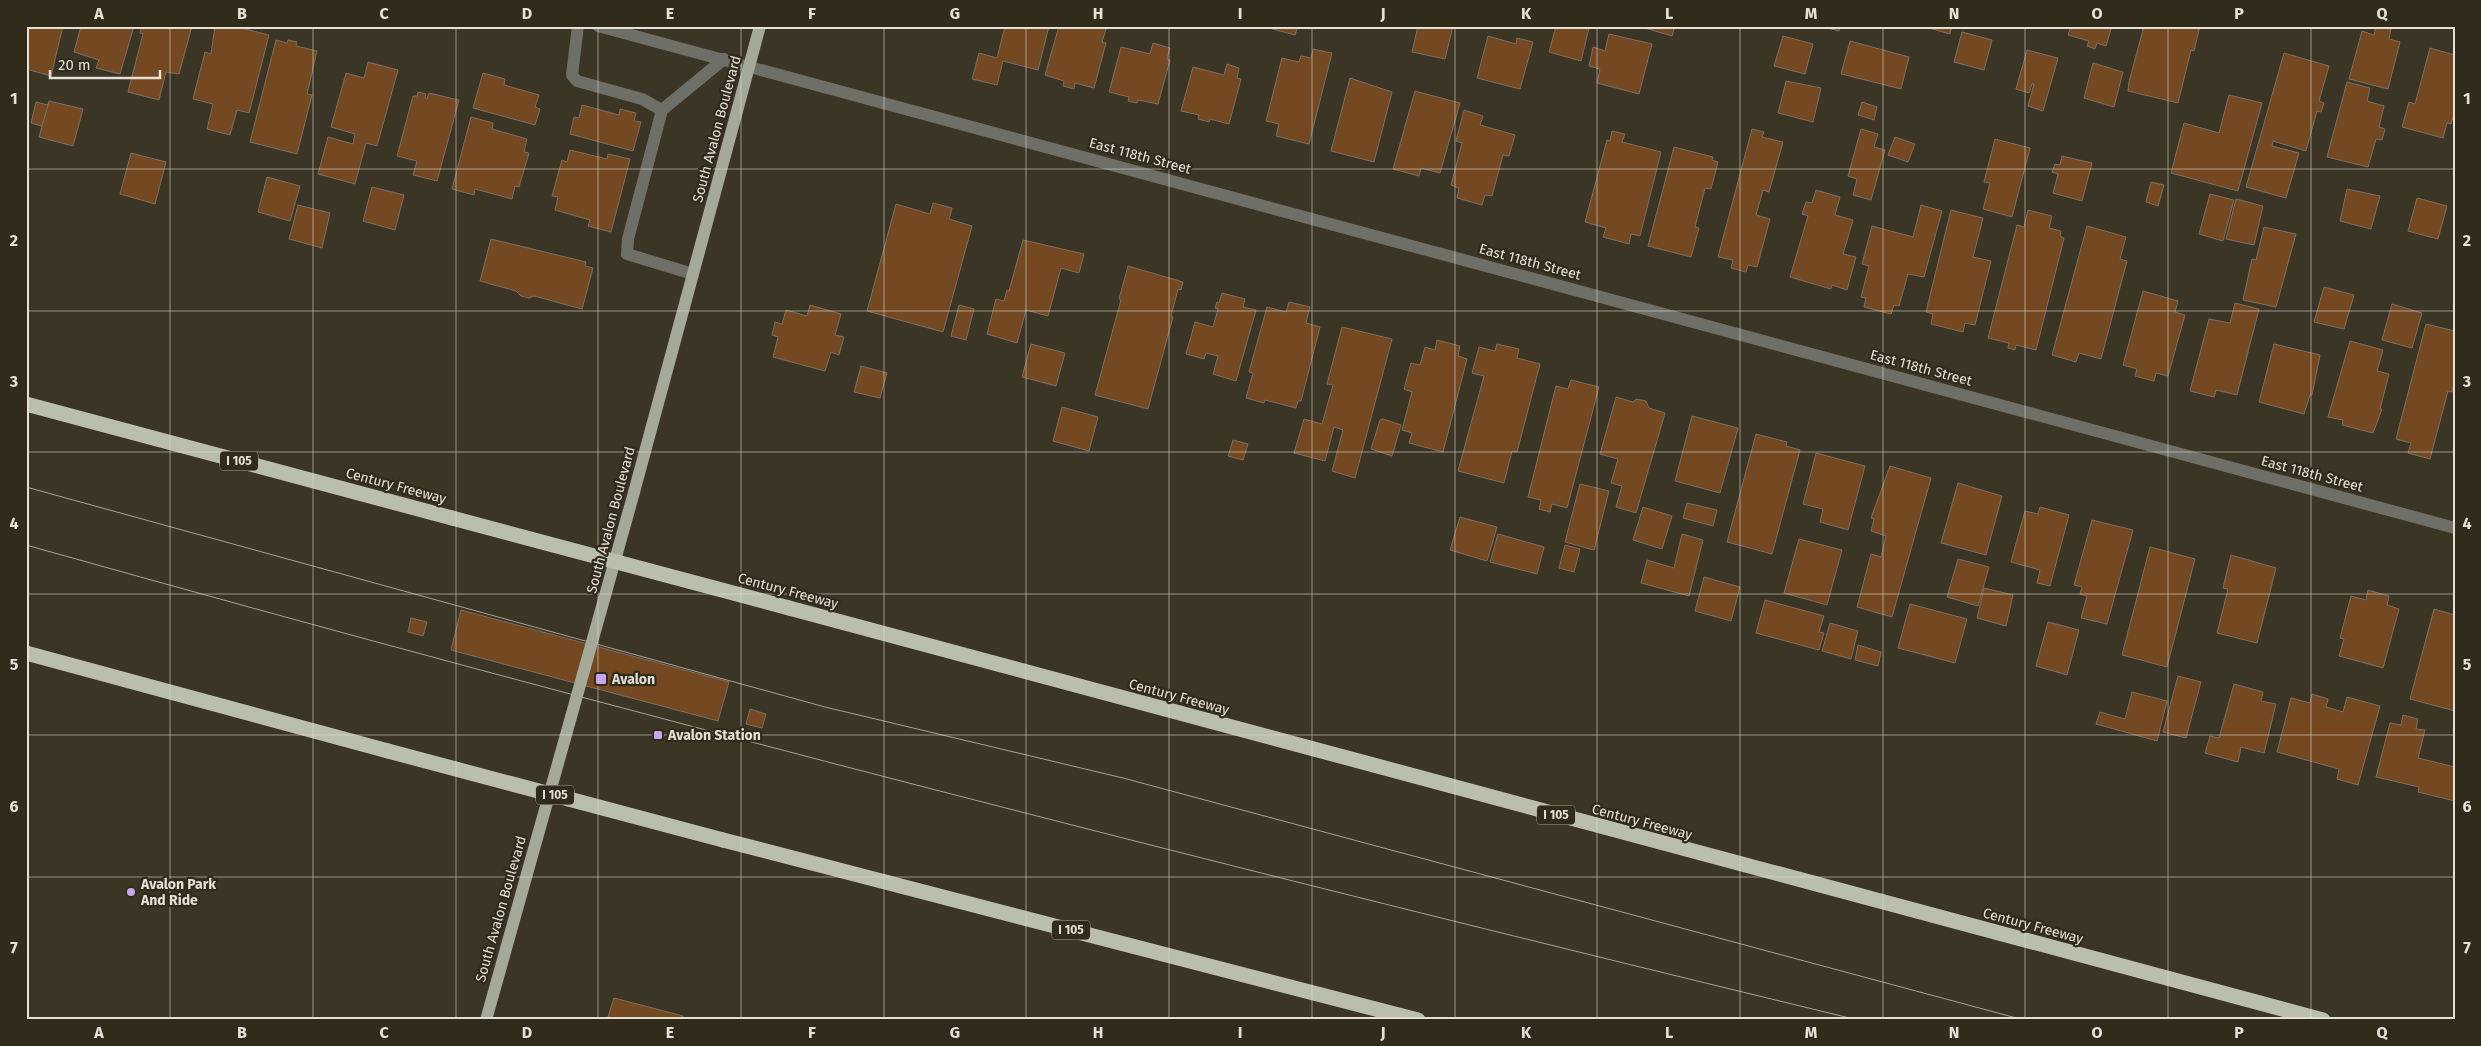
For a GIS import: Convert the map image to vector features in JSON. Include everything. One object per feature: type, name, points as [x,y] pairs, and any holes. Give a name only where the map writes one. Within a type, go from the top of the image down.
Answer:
[{"type":"highway","name":"Century Freeway","points":[[26,404],[2323,1020]]},
{"type":"highway","name":"I 105","points":[[26,653],[723,840],[1418,1020]]},
{"type":"main road","name":"South Avalon Boulevard","points":[[486,1020],[760,26]]},
{"type":"street","points":[[578,26],[572,75],[577,81],[642,99],[662,110]]},
{"type":"street","name":"East 118th Street","points":[[598,26],[2455,528]]},
{"type":"street","points":[[693,274],[627,254],[628,239],[662,110],[724,60]]},
{"type":"building","points":[[26,26],[63,26],[51,76],[26,69]]},
{"type":"building","points":[[81,26],[134,26],[120,74],[96,68],[99,60],[74,52]]},
{"type":"building","points":[[142,26],[192,26],[179,74],[166,72],[159,100],[128,92],[143,34],[140,33]]},
{"type":"building","points":[[215,26],[233,26],[269,35],[249,113],[237,110],[230,135],[207,129],[213,104],[193,99],[205,52],[211,54]]},
{"type":"building","points":[[1005,26],[1049,26],[1038,70],[1003,61],[997,85],[972,79],[979,53],[997,58]]},
{"type":"building","points":[[1059,26],[1107,26],[1102,42],[1106,43],[1094,88],[1075,83],[1074,89],[1063,86],[1064,81],[1045,75]]},
{"type":"building","points":[[1270,26],[1298,26],[1295,35],[1269,28]]},
{"type":"building","points":[[1418,26],[1453,26],[1445,59],[1412,52]]},
{"type":"building","points":[[1556,26],[1589,28],[1581,61],[1549,52]]},
{"type":"building","points":[[1638,26],[1675,26],[1672,36]]},
{"type":"building","points":[[1820,26],[1841,26],[1839,31]]},
{"type":"building","points":[[1930,26],[1952,26],[1950,34],[1929,28]]},
{"type":"building","points":[[2071,26],[2112,26],[2106,46],[2097,43],[2095,49],[2087,46],[2089,41],[2068,35]]},
{"type":"building","points":[[2144,26],[2200,26],[2194,51],[2191,50],[2178,103],[2128,91]]},
{"type":"building","points":[[2376,26],[2391,29],[2389,39],[2400,42],[2388,89],[2349,79],[2362,31],[2374,35]]},
{"type":"building","points":[[1962,32],[1992,40],[1984,70],[1954,62]]},
{"type":"building","points":[[1609,34],[1652,44],[1639,94],[1597,83],[1600,69],[1589,66],[1593,47],[1605,51]]},
{"type":"building","points":[[1488,36],[1516,44],[1517,38],[1533,42],[1520,89],[1477,78]]},
{"type":"building","points":[[1783,36],[1813,44],[1805,74],[1774,66]]},
{"type":"building","points":[[276,40],[287,43],[288,40],[297,42],[296,46],[317,51],[307,94],[312,95],[297,154],[250,142]]},
{"type":"building","points":[[1850,41],[1909,57],[1901,89],[1841,74]]},
{"type":"building","points":[[1153,43],[1170,48],[1167,59],[1170,60],[1158,104],[1138,100],[1137,103],[1128,101],[1129,97],[1109,92],[1121,47],[1150,54]]},
{"type":"building","points":[[2430,48],[2455,55],[2455,110],[2451,124],[2447,123],[2443,138],[2402,127],[2409,102],[2415,104]]},
{"type":"building","points":[[1313,49],[1332,53],[1309,144],[1276,136],[1279,124],[1266,121],[1282,58],[1299,62],[1301,56],[1311,58]]},
{"type":"building","points":[[2027,50],[2058,58],[2043,111],[2028,106],[2034,84],[2032,84],[2029,93],[2016,89]]},
{"type":"building","points":[[2284,53],[2329,66],[2319,101],[2324,103],[2321,112],[2317,111],[2306,151],[2273,141],[2272,146],[2299,153],[2286,198],[2246,187]]},
{"type":"building","points":[[368,62],[398,70],[377,146],[366,143],[355,184],[318,174],[328,137],[353,144],[355,134],[331,127],[346,73],[364,78]]},
{"type":"building","points":[[2093,63],[2123,72],[2114,107],[2084,98]]},
{"type":"building","points":[[1227,64],[1239,68],[1237,78],[1241,79],[1229,124],[1210,119],[1209,122],[1198,119],[1199,115],[1181,111],[1193,67],[1224,75]]},
{"type":"building","points":[[483,73],[505,79],[504,85],[539,95],[535,107],[540,109],[535,125],[473,108]]},
{"type":"building","points":[[1350,78],[1392,92],[1374,162],[1331,151]]},
{"type":"building","points":[[1786,81],[1821,88],[1813,122],[1778,113]]},
{"type":"building","points":[[2347,82],[2370,88],[2367,101],[2384,106],[2379,127],[2385,129],[2382,140],[2376,139],[2368,167],[2327,157]]},
{"type":"building","points":[[1415,91],[1460,103],[1440,173],[1421,168],[1419,176],[1393,169]]},
{"type":"building","points":[[418,92],[426,94],[425,98],[427,99],[429,93],[459,100],[437,181],[413,175],[417,161],[397,156],[413,96],[417,96]]},
{"type":"building","points":[[2229,95],[2262,103],[2238,191],[2171,173],[2184,123],[2219,133]]},
{"type":"building","points":[[49,101],[83,109],[73,146],[39,137]]},
{"type":"building","points":[[36,102],[48,105],[42,126],[31,123]]},
{"type":"building","points":[[1862,102],[1877,107],[1874,120],[1858,115]]},
{"type":"building","points":[[582,105],[619,115],[620,109],[636,113],[634,121],[641,122],[633,151],[570,134],[574,117],[579,118]]},
{"type":"building","points":[[1464,110],[1483,116],[1480,125],[1515,135],[1509,156],[1503,155],[1492,196],[1485,195],[1482,205],[1457,198],[1459,188],[1451,185],[1462,143],[1456,141]]},
{"type":"building","points":[[471,117],[493,123],[492,129],[527,139],[524,152],[529,153],[519,187],[515,186],[512,199],[475,189],[474,195],[452,189]]},
{"type":"building","points":[[1752,129],[1764,132],[1762,137],[1783,142],[1769,192],[1763,190],[1756,215],[1770,219],[1757,267],[1748,265],[1746,272],[1731,268],[1733,260],[1718,257]]},
{"type":"building","points":[[1861,129],[1878,134],[1874,147],[1885,150],[1871,200],[1853,195],[1857,179],[1848,176]]},
{"type":"building","points":[[1612,131],[1625,134],[1622,142],[1661,152],[1640,236],[1631,234],[1629,244],[1603,237],[1606,228],[1585,222],[1607,140],[1610,141]]},
{"type":"building","points":[[1895,137],[1915,144],[1908,162],[1888,155]]},
{"type":"building","points":[[1995,139],[2030,148],[2012,217],[1983,209],[1990,183],[1984,182]]},
{"type":"building","points":[[1674,147],[1713,157],[1712,160],[1718,162],[1711,189],[1705,188],[1695,227],[1699,228],[1691,257],[1648,246]]},
{"type":"building","points":[[570,150],[607,159],[608,154],[630,159],[611,232],[588,226],[590,220],[555,210],[558,197],[552,196],[562,160],[567,162]]},
{"type":"building","points":[[131,153],[166,162],[155,204],[120,194]]},
{"type":"building","points":[[2062,156],[2092,163],[2082,201],[2053,193],[2058,174],[2052,172],[2055,164],[2060,165]]},
{"type":"building","points":[[267,177],[300,186],[290,221],[258,212]]},
{"type":"building","points":[[2151,182],[2164,185],[2158,206],[2146,202]]},
{"type":"building","points":[[372,187],[404,195],[395,230],[363,221]]},
{"type":"building","points":[[2347,189],[2380,196],[2371,229],[2340,221]]},
{"type":"building","points":[[1816,190],[1840,197],[1835,215],[1853,220],[1843,254],[1856,257],[1847,290],[1832,285],[1831,289],[1790,277],[1808,216],[1802,214],[1806,202],[1812,203]]},
{"type":"building","points":[[2210,194],[2234,200],[2223,241],[2199,234]]},
{"type":"building","points":[[2417,198],[2447,206],[2438,239],[2408,231]]},
{"type":"building","points":[[2236,199],[2263,206],[2254,245],[2226,239]]},
{"type":"building","points":[[933,203],[952,208],[949,219],[972,226],[943,332],[867,311],[896,204],[930,214]]},
{"type":"building","points":[[298,205],[330,213],[322,248],[289,239]]},
{"type":"building","points":[[1921,205],[1942,211],[1924,277],[1908,274],[1899,306],[1894,305],[1891,314],[1864,307],[1866,298],[1861,297],[1869,266],[1862,264],[1872,226],[1913,237]]},
{"type":"building","points":[[1951,210],[1983,218],[1973,257],[1991,261],[1975,325],[1965,323],[1963,332],[1931,324],[1933,314],[1926,312]]},
{"type":"building","points":[[2028,210],[2052,216],[2049,228],[2061,231],[2060,236],[2064,238],[2036,350],[2016,345],[2015,350],[2008,348],[2009,343],[1988,338],[2017,225],[2024,227]]},
{"type":"building","points":[[2087,226],[2126,237],[2120,259],[2127,261],[2101,359],[2079,353],[2076,362],[2052,355]]},
{"type":"building","points":[[2264,227],[2296,234],[2276,307],[2243,300],[2252,259],[2256,260]]},
{"type":"building","points":[[491,239],[586,262],[585,266],[593,268],[582,309],[534,296],[529,298],[521,296],[516,291],[480,281]]},
{"type":"building","points":[[1023,240],[1084,254],[1079,273],[1061,268],[1048,316],[1026,310],[1017,343],[987,334],[996,299],[1004,301],[1007,290],[1009,291]]},
{"type":"building","points":[[1128,266],[1183,282],[1181,290],[1178,289],[1171,316],[1173,317],[1148,409],[1095,395],[1121,300],[1119,299]]},
{"type":"building","points":[[2324,287],[2354,295],[2344,329],[2314,322]]},
{"type":"building","points":[[2143,291],[2178,301],[2175,312],[2185,315],[2168,376],[2156,373],[2154,381],[2135,376],[2137,369],[2123,365]]},
{"type":"building","points":[[1222,293],[1245,299],[1243,307],[1256,310],[1236,381],[1213,374],[1218,356],[1206,353],[1204,359],[1186,354],[1195,322],[1213,327],[1218,309],[1215,308],[1217,302],[1219,303]]},
{"type":"building","points":[[1289,302],[1310,307],[1306,323],[1320,327],[1301,401],[1298,401],[1296,408],[1265,400],[1264,403],[1246,398],[1253,373],[1249,372],[1267,307],[1286,312]]},
{"type":"building","points":[[2235,303],[2259,309],[2237,395],[2216,390],[2214,397],[2190,391],[2209,319],[2230,323]]},
{"type":"building","points":[[2392,304],[2422,313],[2412,348],[2382,340]]},
{"type":"building","points":[[810,305],[841,314],[835,335],[844,337],[839,355],[831,352],[825,371],[773,357],[778,337],[772,335],[775,322],[782,324],[786,310],[807,316]]},
{"type":"building","points":[[959,305],[974,309],[966,340],[951,336]]},
{"type":"building","points":[[2426,324],[2455,331],[2455,380],[2452,392],[2448,391],[2430,459],[2408,453],[2411,443],[2396,439]]},
{"type":"building","points":[[1342,327],[1392,339],[1355,478],[1332,471],[1343,430],[1334,427],[1325,461],[1294,453],[1304,419],[1322,424],[1333,385],[1327,384]]},
{"type":"building","points":[[1437,340],[1460,346],[1458,356],[1467,359],[1443,452],[1409,443],[1412,433],[1402,430],[1412,392],[1404,389],[1411,363],[1420,365],[1425,347],[1435,350]]},
{"type":"building","points":[[2350,341],[2383,350],[2377,371],[2389,374],[2380,409],[2382,409],[2373,433],[2342,425],[2343,420],[2328,417]]},
{"type":"building","points":[[1031,344],[1065,353],[1056,386],[1022,377]]},
{"type":"building","points":[[1497,344],[1519,349],[1517,358],[1540,364],[1517,452],[1512,451],[1504,483],[1458,471],[1484,376],[1472,373],[1479,347],[1495,351]]},
{"type":"building","points":[[2274,344],[2320,355],[2312,395],[2310,395],[2304,414],[2259,402]]},
{"type":"building","points":[[861,366],[887,373],[880,398],[854,392]]},
{"type":"building","points":[[1571,380],[1599,387],[1567,508],[1552,504],[1550,512],[1539,509],[1541,500],[1528,497],[1556,386],[1568,389]]},
{"type":"building","points":[[1616,397],[1633,402],[1636,399],[1646,401],[1649,408],[1665,413],[1636,513],[1616,507],[1622,486],[1611,483],[1618,459],[1600,454]]},
{"type":"building","points":[[1062,407],[1098,417],[1089,451],[1053,441]]},
{"type":"building","points":[[1692,416],[1738,428],[1720,493],[1675,481]]},
{"type":"building","points":[[1383,419],[1401,425],[1392,456],[1371,449],[1380,420]]},
{"type":"building","points":[[1756,434],[1787,442],[1786,446],[1800,450],[1772,554],[1727,542]]},
{"type":"building","points":[[1233,440],[1248,444],[1243,460],[1228,456]]},
{"type":"building","points":[[1816,453],[1865,466],[1848,530],[1820,522],[1823,509],[1803,504]]},
{"type":"building","points":[[1890,466],[1931,478],[1892,617],[1857,607],[1871,554],[1881,557],[1886,536],[1871,531],[1874,519],[1871,518]]},
{"type":"building","points":[[1958,483],[2002,496],[1986,555],[1941,543]]},
{"type":"building","points":[[1580,484],[1609,491],[1594,550],[1565,542]]},
{"type":"building","points":[[1687,503],[1717,510],[1713,526],[1683,518]]},
{"type":"building","points":[[1643,507],[1672,516],[1662,549],[1633,540]]},
{"type":"building","points":[[2040,507],[2069,515],[2050,586],[2037,583],[2040,570],[2011,562],[2025,511],[2038,514]]},
{"type":"building","points":[[1460,517],[1497,527],[1487,561],[1450,550]]},
{"type":"building","points":[[2092,520],[2133,530],[2107,624],[2081,618],[2087,596],[2080,594],[2082,587],[2074,585]]},
{"type":"building","points":[[1498,534],[1544,547],[1537,574],[1490,562]]},
{"type":"building","points":[[1682,534],[1703,540],[1689,596],[1641,583],[1647,560],[1674,568]]},
{"type":"building","points":[[1799,539],[1842,550],[1827,605],[1784,593]]},
{"type":"building","points":[[1565,545],[1580,549],[1574,572],[1559,568]]},
{"type":"building","points":[[2150,547],[2195,559],[2167,667],[2122,655]]},
{"type":"building","points":[[2231,555],[2276,568],[2257,643],[2217,633],[2228,589],[2223,588]]},
{"type":"building","points":[[1958,559],[1989,567],[1978,606],[1947,597]]},
{"type":"building","points":[[1704,577],[1740,587],[1731,621],[1695,611]]},
{"type":"building","points":[[1984,588],[2013,595],[2006,626],[1977,618]]},
{"type":"building","points":[[2368,590],[2389,596],[2387,605],[2399,609],[2383,668],[2339,656],[2344,639],[2340,638],[2351,596],[2366,600]]},
{"type":"building","points":[[1765,600],[1824,616],[1819,632],[1824,633],[1819,650],[1756,633]]},
{"type":"building","points":[[1910,604],[1967,619],[1955,663],[1898,648]]},
{"type":"building","points":[[2434,609],[2455,615],[2455,711],[2410,699]]},
{"type":"building","points":[[461,610],[729,682],[718,721],[451,650]]},
{"type":"building","points":[[411,618],[427,622],[423,636],[408,632]]},
{"type":"building","points":[[2048,622],[2079,630],[2067,675],[2036,666]]},
{"type":"building","points":[[1830,623],[1858,631],[1851,659],[1822,651]]},
{"type":"building","points":[[1858,645],[1881,652],[1878,666],[1855,660]]},
{"type":"building","points":[[2178,676],[2201,682],[2186,738],[2163,732]]},
{"type":"building","points":[[2234,684],[2263,692],[2261,701],[2276,704],[2264,753],[2241,747],[2238,762],[2205,753],[2210,736],[2219,738]]},
{"type":"building","points":[[2132,692],[2167,701],[2157,741],[2096,724],[2100,712],[2125,719]]},
{"type":"building","points":[[2312,694],[2328,699],[2326,707],[2343,712],[2347,697],[2380,706],[2358,785],[2337,779],[2339,769],[2277,752],[2291,698],[2310,703]]},
{"type":"building","points":[[750,709],[766,714],[762,728],[746,724]]},
{"type":"building","points":[[2403,715],[2418,719],[2416,729],[2425,730],[2418,758],[2455,767],[2455,801],[2418,792],[2419,787],[2376,777],[2390,723],[2401,725]]},
{"type":"building","points":[[614,998],[683,1016],[682,1020],[607,1020]]},
{"type":"tram line","points":[[26,487],[825,707],[1123,778],[2024,1020]]},
{"type":"tram line","points":[[26,545],[483,671],[940,791],[1169,850],[1858,1020]]},
{"type":"place","name":"Avalon","points":[[601,679]]},
{"type":"place","name":"Avalon Station","points":[[658,735]]},
{"type":"place","name":"Avalon Park And Ride","points":[[131,892]]}]
